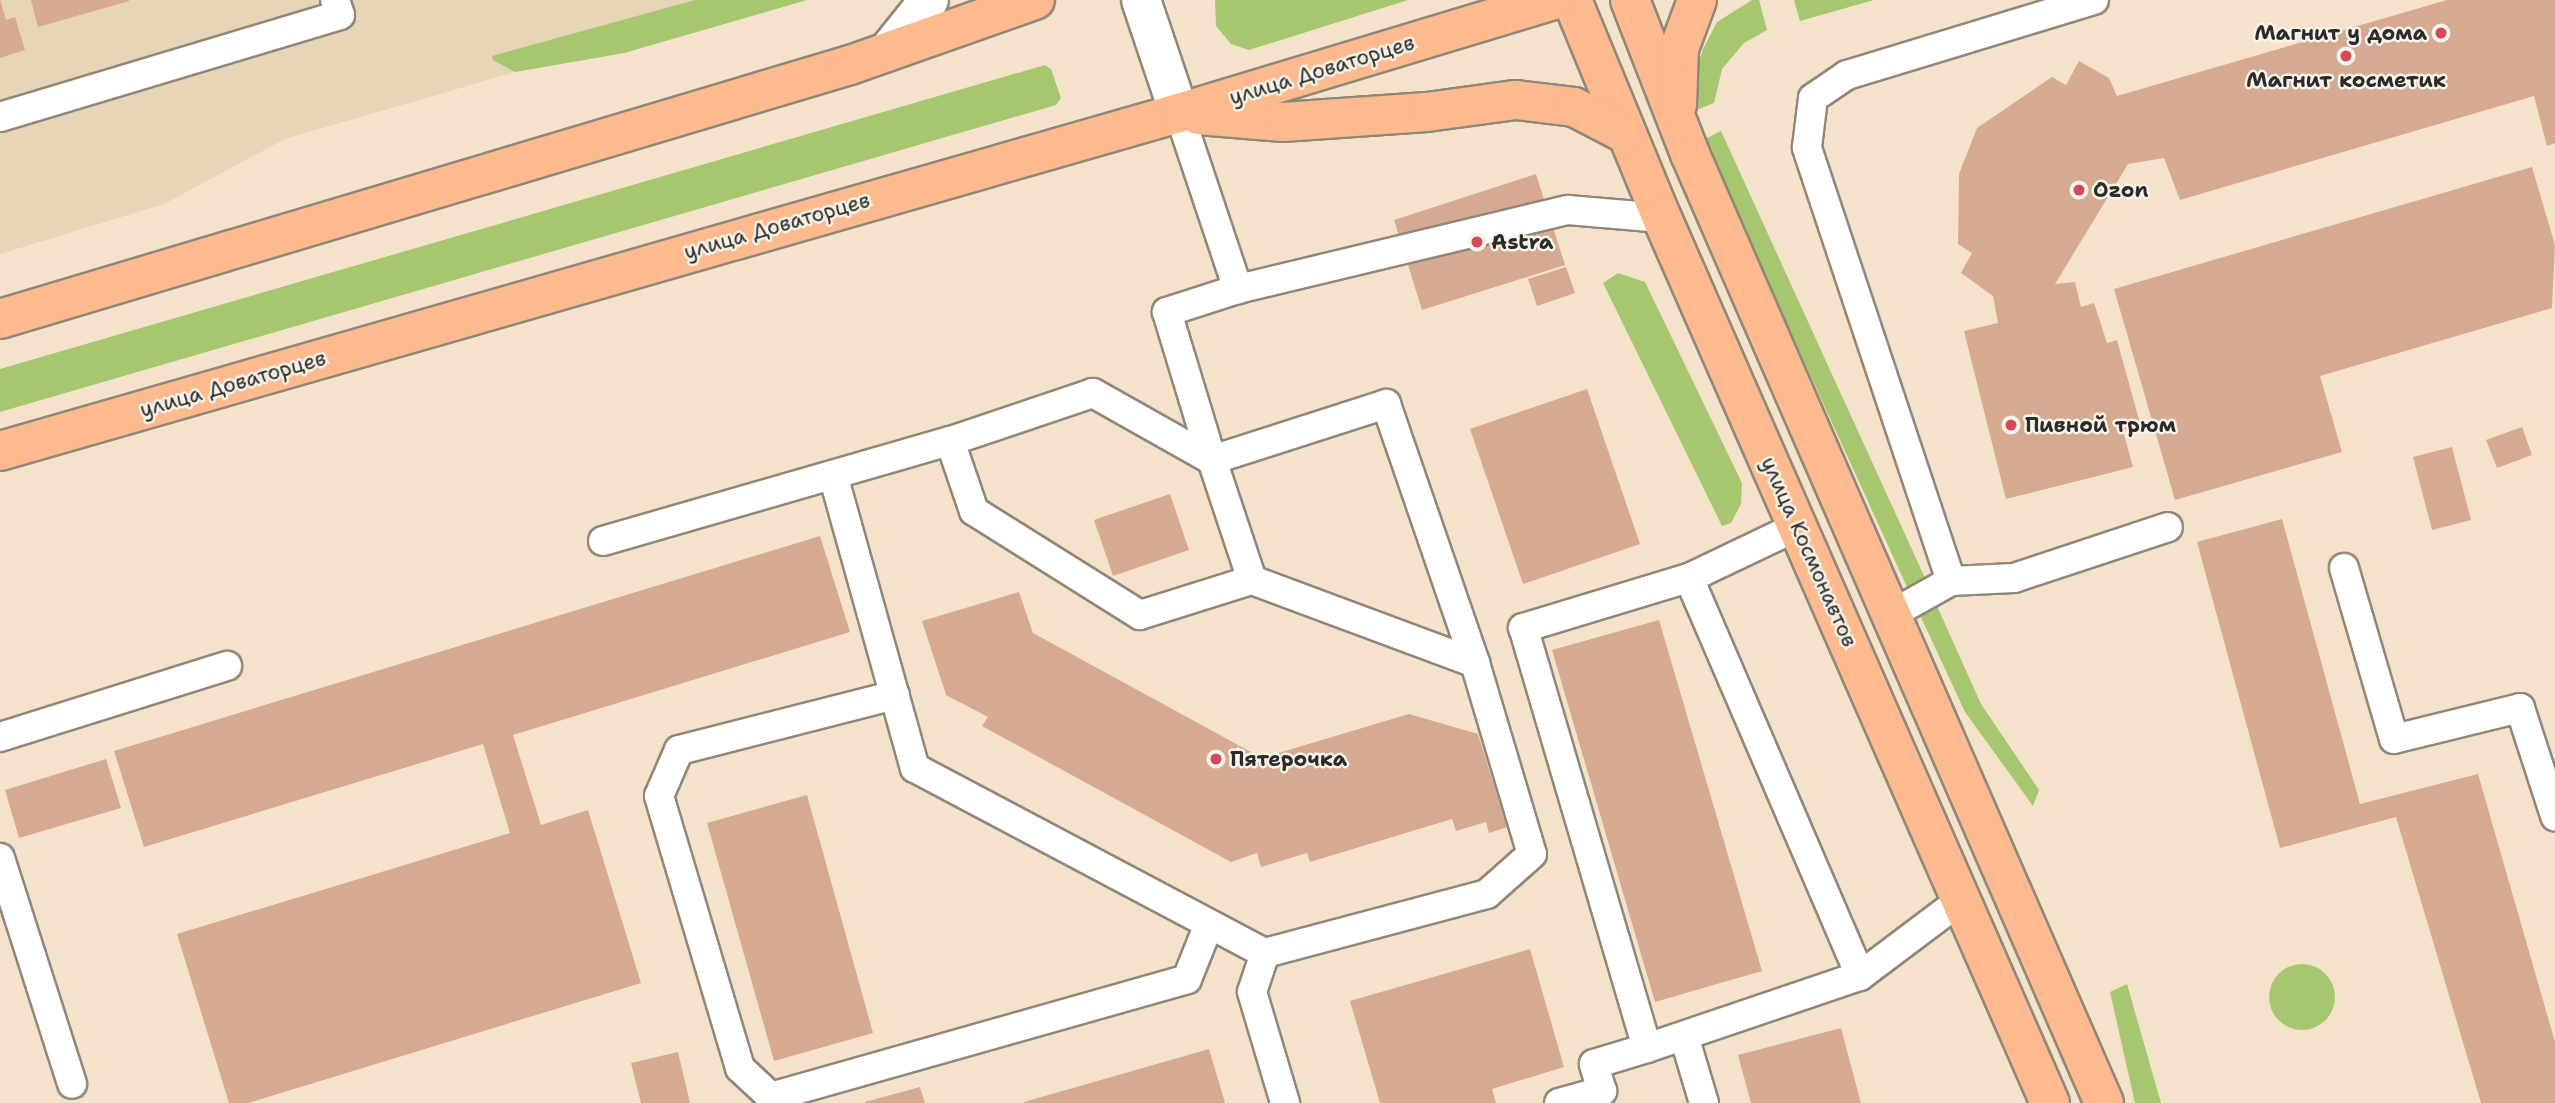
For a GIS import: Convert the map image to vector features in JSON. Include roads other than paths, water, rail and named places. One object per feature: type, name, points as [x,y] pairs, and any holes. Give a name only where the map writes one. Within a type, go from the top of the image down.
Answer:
[{"type":"main road","points":[[0,319],[888,51],[1035,0]]},
{"type":"main road","name":"улица Доваторцев","points":[[0,451],[1179,113],[1554,0]]},
{"type":"main road","name":"улица Космонавтов","points":[[1572,0],[1662,218],[2050,1103]]},
{"type":"main road","points":[[1630,0],[1676,117],[2104,1103]]},
{"type":"main road","points":[[1676,117],[1679,49],[1697,0]]},
{"type":"main road","points":[[1179,113],[1283,122],[1427,112],[1516,100],[1574,107],[1626,134]]},
{"type":"street","points":[[888,51],[929,0]]},
{"type":"street","points":[[1141,0],[1179,113]]},
{"type":"lane","points":[[0,117],[340,15],[335,0]]},
{"type":"lane","points":[[1951,581],[1807,147],[1813,98],[1847,75],[2094,0]]},
{"type":"lane","points":[[1179,113],[1238,289]]},
{"type":"lane","points":[[1252,580],[1167,312],[1238,289],[1568,211],[1662,218]]},
{"type":"lane","points":[[603,541],[832,475],[950,441],[1093,393],[1212,460],[1386,404],[1475,663],[1532,854],[1487,894],[1265,953],[915,768],[832,475]]},
{"type":"lane","points":[[950,441],[974,511],[1140,615],[1252,580],[1475,663]]},
{"type":"lane","points":[[1647,1048],[1523,628],[1689,578],[1798,526]]},
{"type":"lane","points":[[1892,614],[1951,581],[2014,578],[2168,527]]},
{"type":"lane","points":[[2344,568],[2394,739],[2520,708],[2555,816]]},
{"type":"lane","points":[[1689,578],[1860,976]]},
{"type":"lane","points":[[0,737],[227,666]]},
{"type":"lane","points":[[895,695],[679,750],[659,796],[740,1068],[771,1097],[1187,979],[1209,924]]},
{"type":"lane","points":[[1,865],[72,1084]]},
{"type":"lane","points":[[1559,1103],[1602,1091],[1594,1064],[1860,976],[1961,900]]},
{"type":"lane","points":[[1265,953],[1252,992],[1285,1103]]},
{"type":"lane","points":[[1684,1036],[1704,1103]]},
{"type":"place","name":"Магнит у дома","points":[[2441,33]]},
{"type":"place","name":"Магнит косметик","points":[[2346,56]]},
{"type":"place","name":"Ozon","points":[[2079,190]]},
{"type":"place","name":"Astra","points":[[1477,242]]},
{"type":"place","name":"Пивной трюм","points":[[2011,425]]},
{"type":"place","name":"Пятерочка","points":[[1216,759]]}]
